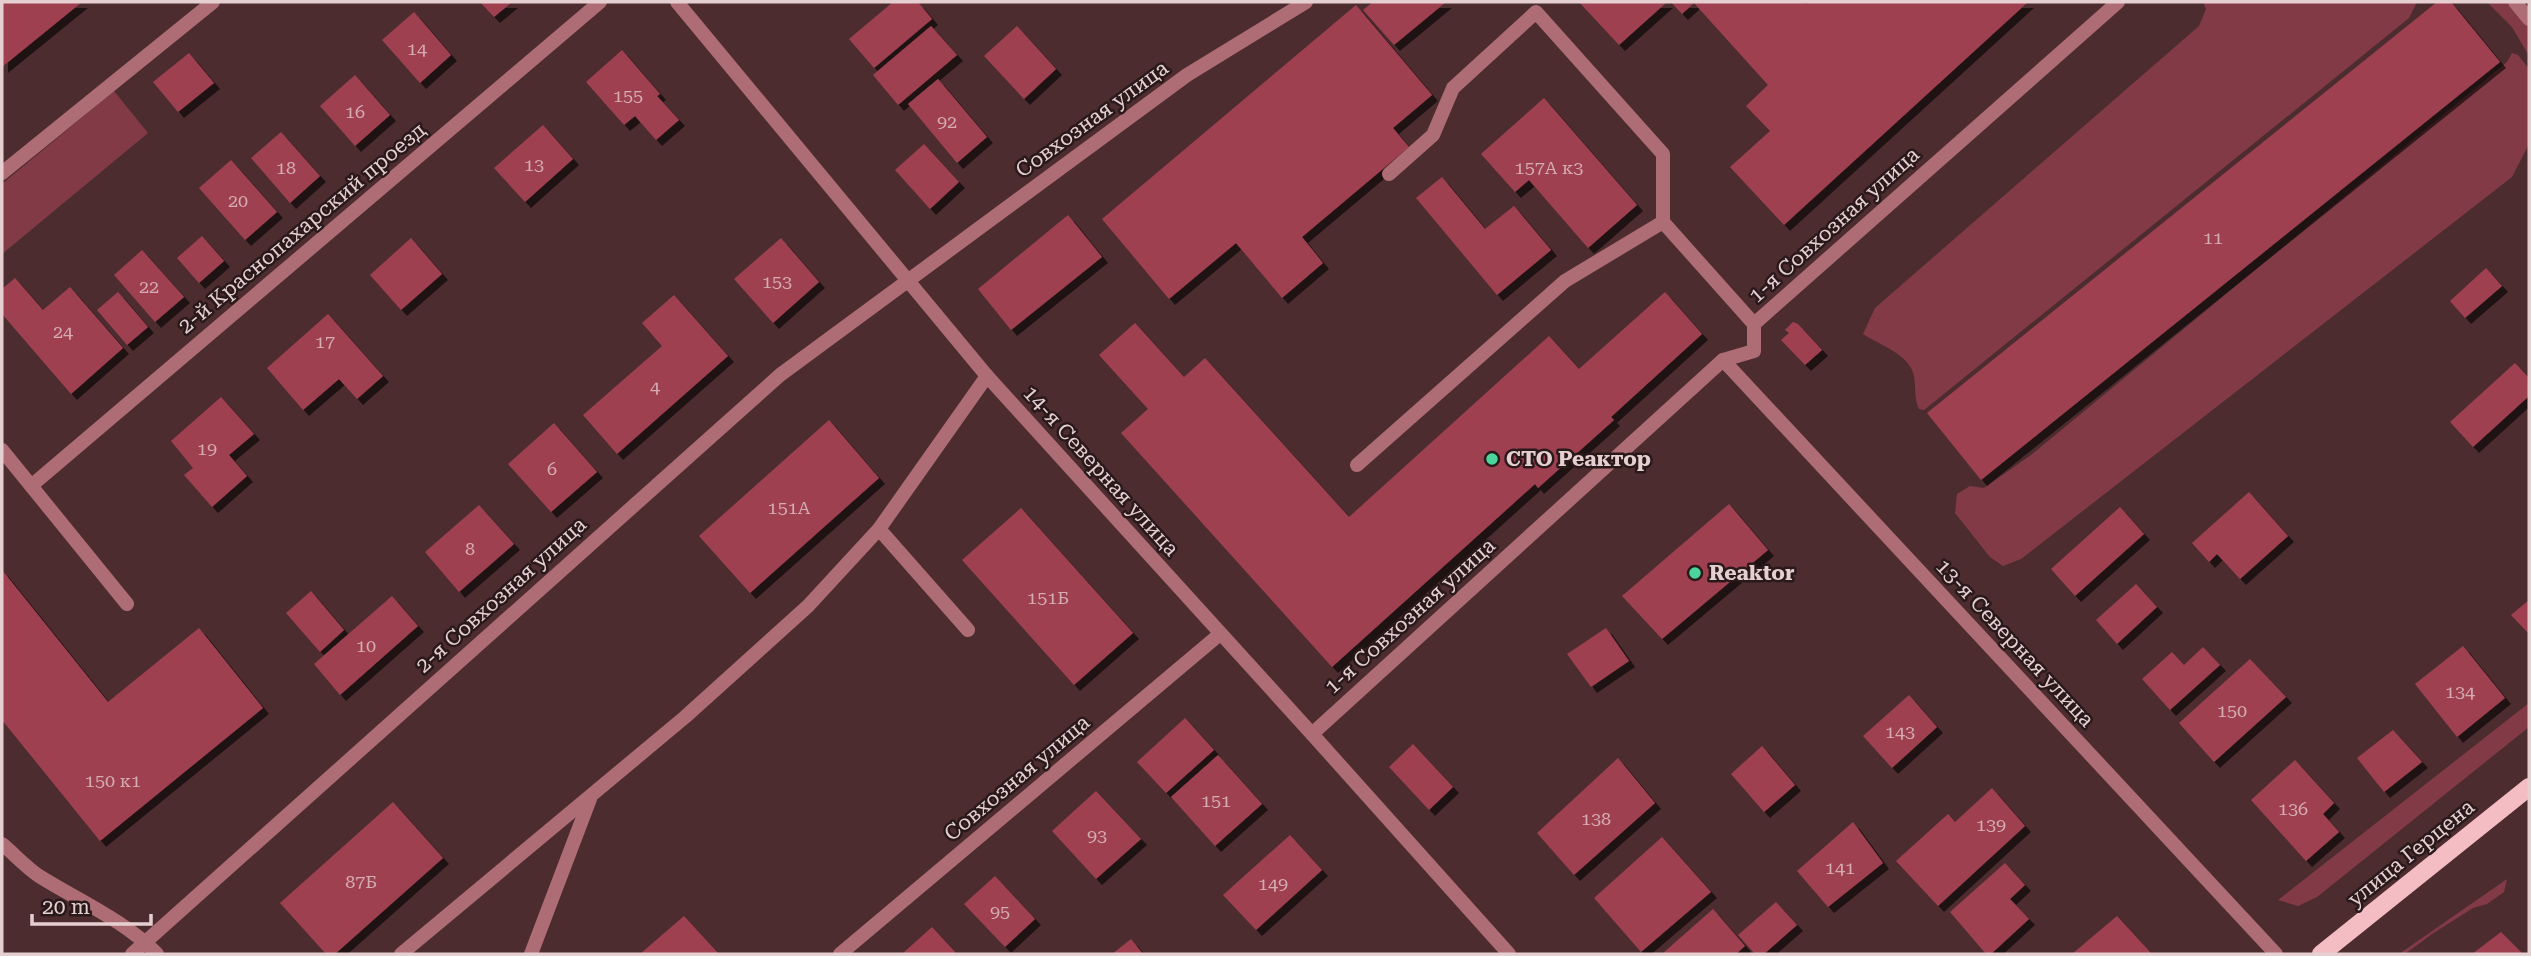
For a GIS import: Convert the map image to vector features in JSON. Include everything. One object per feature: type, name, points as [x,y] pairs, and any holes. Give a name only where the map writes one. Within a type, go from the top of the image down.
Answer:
[{"type":"main road","name":"улица Герцена","points":[[2321,954],[2529,787]]},
{"type":"street","points":[[2,173],[213,2]]},
{"type":"street","name":"2-й Краснопахарский проезд","points":[[31,486],[600,2]]},
{"type":"street","name":"14-я Северная улица","points":[[677,2],[987,376],[1509,954]]},
{"type":"street","name":"Совхозная улица","points":[[908,280],[1186,75],[1307,2]]},
{"type":"street","name":"1-я Совхозная улица","points":[[1312,734],[1723,360],[1754,351],[1754,324],[2118,2]]},
{"type":"street","points":[[2515,2],[2529,19]]},
{"type":"street","points":[[1390,174],[1433,135],[1453,88],[1536,12],[1664,154],[1663,222],[1754,324]]},
{"type":"street","points":[[1357,465],[1564,281],[1663,222]]},
{"type":"street","name":"2-я Совхозная улица","points":[[132,954],[780,376],[908,280]]},
{"type":"street","name":"13-я Северная улица","points":[[1723,360],[2276,954]]},
{"type":"street","points":[[401,954],[685,717],[808,606],[878,529],[987,376]]},
{"type":"street","points":[[2,450],[127,604]]},
{"type":"street","points":[[878,529],[968,630]]},
{"type":"street","name":"Совхозная улица","points":[[840,954],[1220,634]]},
{"type":"street","points":[[531,954],[590,797]]},
{"type":"street","points":[[2,844],[37,874],[103,912],[157,954]]},
{"type":"shaded area","points":[[2203,2],[2417,2],[2409,18],[1924,410],[1919,409],[1914,376],[1907,362],[1863,334],[1875,308],[2199,26],[2206,9]]},
{"type":"shaded area","points":[[2487,2],[2509,2],[2529,26],[2529,56],[2512,27]]},
{"type":"shaded area","points":[[2512,53],[2518,55],[2529,69],[2529,144],[2512,177],[2021,559],[2003,566],[1990,557],[1955,513],[1957,494],[1970,486],[1984,488],[2031,455],[2507,62]]},
{"type":"shaded area","points":[[114,91],[148,133],[2,254],[2,184]]},
{"type":"shaded area","points":[[2529,703],[2529,727],[2317,897],[2298,906],[2278,900]]},
{"type":"shaded area","points":[[2507,879],[2504,892],[2487,904],[2473,908],[2405,954],[2399,954]]},
{"type":"building","points":[[2,2],[82,2],[2,67]]},
{"type":"building","points":[[480,2],[512,2],[494,17]]},
{"type":"building","points":[[893,2],[918,2],[932,19],[874,68],[849,39]]},
{"type":"building","points":[[1373,2],[1446,2],[1394,45],[1363,10]]},
{"type":"building","points":[[1579,2],[1667,2],[1619,45]]},
{"type":"building","points":[[1671,2],[2028,2],[1784,225],[1730,167],[1770,131],[1746,106],[1768,85],[1694,3],[1682,14]]},
{"type":"building","points":[[2437,2],[2451,2],[2500,62],[1981,480],[1927,413]]},
{"type":"building","points":[[1356,5],[1432,95],[1393,128],[1409,147],[1302,237],[1323,263],[1282,298],[1236,243],[1169,299],[1102,219]]},
{"type":"building","points":[[414,12],[451,55],[420,83],[382,40]]},
{"type":"building","points":[[931,26],[957,55],[898,105],[873,75]]},
{"type":"building","points":[[1017,26],[1056,69],[1024,99],[984,56]]},
{"type":"building","points":[[622,50],[679,120],[656,140],[635,116],[624,125],[586,82]]},
{"type":"building","points":[[189,53],[214,83],[178,112],[153,82]]},
{"type":"building","points":[[355,75],[390,115],[355,146],[320,106]]},
{"type":"building","points":[[938,79],[987,137],[957,163],[908,104]]},
{"type":"building","points":[[1544,98],[1637,205],[1588,248],[1529,180],[1515,192],[1481,154]]},
{"type":"building","points":[[543,125],[573,159],[525,202],[494,168]]},
{"type":"building","points":[[281,132],[320,176],[290,203],[251,158]]},
{"type":"building","points":[[924,144],[959,182],[930,209],[895,170]]},
{"type":"building","points":[[231,160],[277,212],[245,240],[199,188]]},
{"type":"building","points":[[1442,177],[1485,229],[1514,206],[1551,250],[1497,295],[1416,198]]},
{"type":"building","points":[[1068,215],[1102,257],[1011,330],[978,289]]},
{"type":"building","points":[[202,236],[224,261],[199,283],[177,258]]},
{"type":"building","points":[[411,238],[442,274],[401,310],[370,275]]},
{"type":"building","points":[[781,238],[819,282],[773,323],[734,279]]},
{"type":"building","points":[[142,250],[184,297],[155,322],[114,275]]},
{"type":"building","points":[[2486,268],[2502,286],[2465,318],[2450,301]]},
{"type":"building","points":[[15,278],[43,310],[70,287],[123,348],[71,394],[2,314],[2,289]]},
{"type":"building","points":[[118,292],[148,327],[127,345],[97,310]]},
{"type":"building","name":"СТО Реактор","points":[[1665,292],[1702,334],[1611,417],[1614,420],[1538,488],[1535,484],[1332,667],[1121,433],[1148,409],[1099,355],[1135,323],[1184,377],[1205,358],[1349,517],[1549,336],[1579,369]]},
{"type":"building","points":[[674,295],[728,356],[617,454],[583,415],[662,346],[642,323]]},
{"type":"building","points":[[328,314],[383,376],[357,399],[339,379],[303,410],[267,368]]},
{"type":"building","points":[[1793,322],[1822,350],[1805,365],[1781,340],[1789,333],[1785,330]]},
{"type":"building","points":[[2515,363],[2529,378],[2529,396],[2473,447],[2450,422]]},
{"type":"building","points":[[221,397],[254,434],[229,455],[247,476],[212,507],[184,475],[193,468],[171,441]]},
{"type":"building","points":[[829,420],[879,478],[750,593],[699,536]]},
{"type":"building","points":[[554,423],[597,472],[551,512],[508,464]]},
{"type":"building","points":[[2249,492],[2288,536],[2240,579],[2217,554],[2209,562],[2192,543]]},
{"type":"building","name":"Reaktor","points":[[1729,504],[1768,550],[1662,639],[1622,596]]},
{"type":"building","points":[[479,505],[514,544],[459,592],[425,552]]},
{"type":"building","points":[[2120,507],[2144,534],[2075,596],[2051,569]]},
{"type":"building","points":[[1021,508],[1133,633],[1074,685],[962,560]]},
{"type":"building","points":[[2,570],[108,702],[199,628],[263,708],[100,841],[2,720]]},
{"type":"building","points":[[2136,584],[2157,607],[2117,644],[2096,620]]},
{"type":"building","points":[[311,591],[344,630],[320,652],[286,613]]},
{"type":"building","points":[[392,596],[418,626],[340,695],[314,664]]},
{"type":"building","points":[[2529,600],[2529,634],[2511,615]]},
{"type":"building","points":[[1606,628],[1629,661],[1591,687],[1567,654]]},
{"type":"building","points":[[2463,646],[2505,698],[2457,737],[2415,684]]},
{"type":"building","points":[[2203,647],[2220,665],[2170,710],[2142,679],[2172,652],[2184,665]]},
{"type":"building","points":[[2250,659],[2286,697],[2214,762],[2179,723]]},
{"type":"building","points":[[1909,695],[1937,727],[1892,768],[1863,736]]},
{"type":"building","points":[[1185,718],[1214,750],[1166,793],[1137,762]]},
{"type":"building","points":[[2393,730],[2422,762],[2384,792],[2357,758]]},
{"type":"building","points":[[1413,744],[1453,787],[1429,810],[1389,767]]},
{"type":"building","points":[[1762,746],[1795,785],[1764,812],[1731,774]]},
{"type":"building","points":[[1218,755],[1262,804],[1215,846],[1171,797]]},
{"type":"building","points":[[1618,758],[1655,803],[1574,875],[1537,833]]},
{"type":"building","points":[[2295,760],[2334,803],[2323,814],[2339,832],[2306,861],[2251,800]]},
{"type":"building","points":[[1992,788],[2025,826],[1938,906],[1896,861],[1948,814],[1955,822]]},
{"type":"building","points":[[1096,791],[1141,839],[1096,879],[1052,831]]},
{"type":"building","points":[[393,802],[443,858],[335,954],[326,954],[280,903]]},
{"type":"building","points":[[1853,822],[1883,863],[1828,907],[1797,871]]},
{"type":"building","points":[[1290,835],[1322,870],[1256,930],[1223,895]]},
{"type":"building","points":[[1662,837],[1711,892],[1641,952],[1594,898]]},
{"type":"building","points":[[2005,863],[2025,885],[2010,899],[2029,919],[1991,954],[1986,954],[1950,912]]},
{"type":"building","points":[[995,876],[1035,919],[1005,947],[964,904]]},
{"type":"building","points":[[1776,902],[1797,925],[1764,954],[1755,954],[1738,935]]},
{"type":"building","points":[[1713,909],[1745,946],[1736,954],[1662,954]]},
{"type":"building","points":[[684,916],[719,954],[640,954]]},
{"type":"building","points":[[2117,916],[2152,954],[2072,954]]},
{"type":"building","points":[[932,927],[957,954],[902,954]]},
{"type":"building","points":[[2501,932],[2523,954],[2472,954]]},
{"type":"building","points":[[1131,939],[1143,954],[1112,954]]},
{"type":"place","name":"СТО Реактор","points":[[1492,459]]},
{"type":"place","name":"Reaktor","points":[[1695,573]]}]
